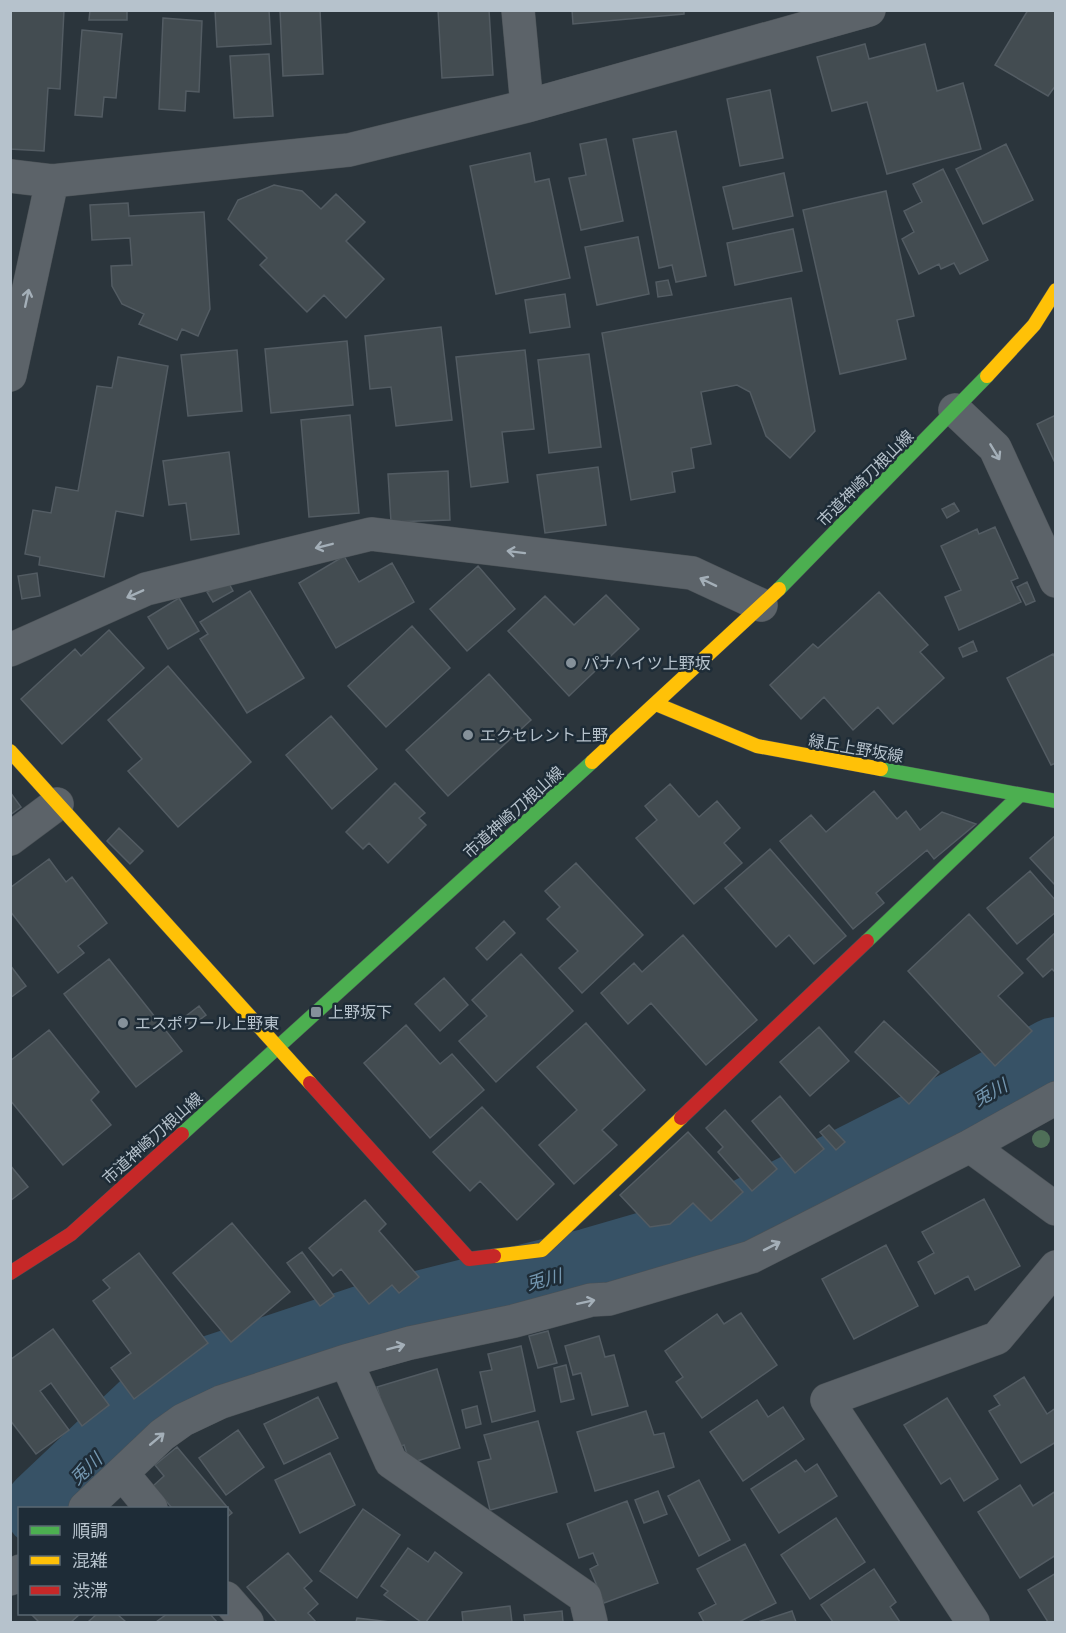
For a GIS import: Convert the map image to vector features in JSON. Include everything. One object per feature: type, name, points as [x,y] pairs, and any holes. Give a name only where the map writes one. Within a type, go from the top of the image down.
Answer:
[{"type":"street","points":[[518,10],[526,106]]},
{"type":"street","points":[[10,176],[51,181],[349,150],[526,106],[868,10]]},
{"type":"street","points":[[10,375],[51,181]]},
{"type":"street","name":"市道神崎刀根山線","points":[[10,1273],[71,1234],[656,704],[762,605],[956,410],[1034,325],[1056,290]]},
{"type":"street","points":[[956,410],[995,448],[1056,581]]},
{"type":"street","points":[[10,650],[146,589],[372,534],[692,573],[762,605]]},
{"type":"street","name":"緑丘上野坂線","points":[[656,704],[757,746],[1056,801]]},
{"type":"street","points":[[10,751],[279,1046],[469,1259],[542,1250],[1020,795]]},
{"type":"street","points":[[10,839],[57,804]]},
{"type":"street","points":[[87,1507],[162,1435],[193,1414],[241,1395],[346,1361],[591,1300],[609,1299],[751,1257],[970,1146],[1056,1098]]},
{"type":"street","points":[[970,1146],[1056,1209]]},
{"type":"street","points":[[973,1623],[826,1400],[997,1338],[1056,1267]]},
{"type":"street","points":[[346,1361],[391,1462],[585,1597],[591,1623]]},
{"type":"street","points":[[122,1473],[149,1507]]},
{"type":"street","points":[[228,1600],[248,1623]]},
{"type":"building","points":[[11,10],[64,10],[60,89],[48,88],[44,151],[10,149]]},
{"type":"building","points":[[90,10],[127,10],[127,20],[89,20]]},
{"type":"building","points":[[215,10],[269,10],[271,44],[217,47]]},
{"type":"building","points":[[280,10],[320,10],[323,74],[283,76]]},
{"type":"building","points":[[438,10],[489,10],[493,75],[442,78]]},
{"type":"building","points":[[572,10],[684,10],[684,14],[573,24]]},
{"type":"building","points":[[1028,10],[1056,10],[1056,85],[1048,96],[995,65]]},
{"type":"building","points":[[163,18],[202,21],[199,92],[186,91],[185,111],[159,109]]},
{"type":"building","points":[[82,30],[122,34],[116,98],[104,97],[102,117],[75,115]]},
{"type":"building","points":[[865,44],[869,59],[925,44],[937,91],[963,83],[981,149],[887,174],[867,102],[832,111],[817,57]]},
{"type":"building","points":[[269,54],[273,116],[234,118],[230,56]]},
{"type":"building","points":[[770,90],[783,158],[740,166],[727,99]]},
{"type":"building","points":[[676,131],[706,276],[676,282],[672,265],[659,268],[633,139]]},
{"type":"building","points":[[606,139],[623,221],[581,230],[569,178],[586,175],[580,144]]},
{"type":"building","points":[[1006,144],[1033,200],[983,224],[956,169]]},
{"type":"building","points":[[530,153],[535,182],[549,179],[570,278],[496,294],[470,166]]},
{"type":"building","points":[[943,169],[988,260],[960,274],[954,263],[941,269],[939,264],[919,274],[902,239],[914,232],[904,211],[922,202],[913,184]]},
{"type":"building","points":[[784,173],[793,216],[733,229],[723,187]]},
{"type":"building","points":[[274,185],[302,191],[321,209],[336,194],[365,222],[346,241],[384,279],[346,318],[324,295],[307,312],[260,265],[267,258],[228,219],[238,200]]},
{"type":"building","points":[[886,191],[914,316],[897,320],[906,359],[840,374],[803,210]]},
{"type":"building","points":[[128,203],[129,216],[204,212],[210,309],[198,336],[182,329],[177,340],[139,324],[144,314],[122,304],[112,286],[111,266],[132,265],[130,238],[92,240],[90,205]]},
{"type":"building","points":[[793,229],[802,271],[735,285],[727,243]]},
{"type":"building","points":[[638,237],[649,294],[597,305],[585,247]]},
{"type":"building","points":[[668,280],[672,295],[658,297],[656,282]]},
{"type":"building","points":[[565,294],[570,327],[530,333],[525,300]]},
{"type":"building","points":[[791,298],[815,431],[790,458],[766,436],[750,392],[737,385],[701,392],[711,444],[691,448],[694,468],[672,472],[675,492],[631,500],[602,333]]},
{"type":"building","points":[[441,327],[452,420],[396,426],[391,387],[370,389],[365,336]]},
{"type":"building","points":[[347,341],[353,405],[271,413],[265,349]]},
{"type":"building","points":[[237,350],[242,411],[188,416],[181,355]]},
{"type":"building","points":[[525,350],[534,429],[502,432],[508,482],[471,487],[456,357]]},
{"type":"building","points":[[589,354],[601,447],[549,453],[538,360]]},
{"type":"building","points":[[118,357],[168,366],[143,516],[116,511],[104,577],[39,565],[40,557],[25,554],[33,510],[51,513],[56,487],[78,491],[97,386],[112,388]]},
{"type":"building","points":[[350,415],[359,513],[309,517],[301,420]]},
{"type":"building","points":[[1056,415],[1056,465],[1037,424]]},
{"type":"building","points":[[229,452],[239,534],[191,540],[186,503],[169,505],[163,461]]},
{"type":"building","points":[[598,467],[606,525],[545,533],[537,475]]},
{"type":"building","points":[[448,471],[450,520],[391,522],[388,474]]},
{"type":"building","points":[[954,503],[959,511],[947,518],[942,509]]},
{"type":"building","points":[[995,527],[1018,578],[1011,581],[1021,602],[959,630],[945,597],[961,590],[941,546],[977,529],[979,534]]},
{"type":"building","points":[[344,556],[359,582],[392,563],[414,602],[336,648],[299,583]]},
{"type":"building","points":[[478,566],[515,609],[467,651],[430,609]]},
{"type":"building","points":[[37,573],[40,596],[22,599],[18,576]]},
{"type":"building","points":[[227,580],[233,591],[213,602],[207,592]]},
{"type":"building","points":[[1027,582],[1035,601],[1026,605],[1017,587]]},
{"type":"building","points":[[250,591],[304,678],[247,713],[200,639],[208,634],[200,622]]},
{"type":"building","points":[[879,592],[928,645],[920,652],[944,678],[893,724],[878,707],[853,730],[824,697],[801,719],[770,685],[813,644],[818,648]]},
{"type":"building","name":"パナハイツ上野坂","points":[[606,595],[639,629],[569,696],[508,631],[545,596],[574,625]]},
{"type":"building","points":[[179,598],[199,631],[168,649],[148,617]]},
{"type":"building","points":[[412,626],[450,668],[386,727],[348,686]]},
{"type":"building","points":[[109,630],[144,668],[62,744],[21,699],[75,649],[81,656]]},
{"type":"building","points":[[973,641],[977,651],[963,657],[959,648]]},
{"type":"building","points":[[1053,654],[1056,659],[1056,763],[1051,765],[1007,678]]},
{"type":"building","points":[[168,666],[251,762],[178,827],[128,771],[142,759],[108,720]]},
{"type":"building","name":"エクセレント上野","points":[[489,674],[531,720],[448,796],[406,750]]},
{"type":"building","points":[[331,716],[377,769],[332,809],[286,755]]},
{"type":"building","points":[[395,783],[425,813],[419,818],[426,825],[388,863],[369,843],[363,849],[346,832]]},
{"type":"building","points":[[670,784],[699,817],[717,801],[740,828],[724,843],[742,863],[694,904],[636,838],[657,820],[645,806]]},
{"type":"building","points":[[874,791],[897,819],[906,811],[920,830],[942,812],[976,824],[934,859],[927,850],[876,893],[884,903],[853,929],[780,841],[811,815],[826,832]]},
{"type":"building","points":[[10,792],[21,807],[10,815]]},
{"type":"building","points":[[119,828],[143,851],[130,864],[107,841]]},
{"type":"building","points":[[1056,835],[1056,886],[1030,858]]},
{"type":"building","points":[[770,849],[846,936],[814,964],[789,935],[776,947],[725,888]]},
{"type":"building","points":[[49,859],[66,882],[72,877],[107,923],[78,946],[84,953],[58,973],[10,911],[10,888]]},
{"type":"building","points":[[576,863],[643,935],[582,993],[559,968],[578,951],[547,919],[560,907],[545,891]]},
{"type":"building","points":[[1030,871],[1056,901],[1056,912],[1017,944],[987,908]]},
{"type":"building","points":[[969,914],[1023,973],[998,996],[1032,1031],[995,1066],[908,971]]},
{"type":"building","points":[[504,921],[515,933],[487,960],[476,948]]},
{"type":"building","points":[[1056,932],[1056,973],[1052,969],[1043,977],[1027,959]]},
{"type":"building","points":[[683,935],[757,1020],[706,1065],[651,1003],[628,1024],[601,993],[634,963],[642,972]]},
{"type":"building","points":[[521,954],[573,1011],[496,1082],[459,1041],[487,1016],[472,1000]]},
{"type":"building","name":"エスポワール上野東","points":[[109,959],[182,1051],[136,1087],[64,994]]},
{"type":"building","points":[[10,965],[26,986],[10,998]]},
{"type":"building","points":[[444,978],[468,1005],[440,1031],[415,1004]]},
{"type":"building","points":[[199,1006],[206,1015],[189,1028],[182,1019]]},
{"type":"building","points":[[884,1021],[939,1072],[909,1104],[855,1052]]},
{"type":"building","points":[[586,1023],[645,1090],[602,1130],[617,1145],[574,1184],[539,1145],[577,1110],[537,1067]]},
{"type":"building","points":[[406,1025],[440,1064],[452,1054],[484,1090],[430,1138],[364,1063]]},
{"type":"building","points":[[819,1027],[849,1061],[810,1096],[780,1062]]},
{"type":"building","points":[[49,1030],[99,1092],[91,1100],[111,1125],[63,1165],[10,1100],[10,1061]]},
{"type":"building","points":[[780,1096],[824,1149],[795,1173],[752,1121]]},
{"type":"building","points":[[482,1107],[554,1184],[517,1220],[480,1181],[470,1191],[433,1152]]},
{"type":"building","points":[[725,1110],[777,1169],[752,1191],[718,1152],[723,1147],[706,1128]]},
{"type":"building","points":[[829,1125],[845,1142],[836,1150],[820,1132]]},
{"type":"building","points":[[688,1132],[743,1192],[711,1221],[693,1203],[670,1224],[650,1227],[620,1195]]},
{"type":"building","points":[[10,1165],[28,1187],[10,1201]]},
{"type":"building","points":[[984,1199],[1020,1266],[975,1290],[968,1276],[935,1294],[918,1262],[934,1253],[922,1232]]},
{"type":"building","points":[[365,1200],[386,1224],[379,1231],[419,1277],[399,1293],[392,1285],[369,1304],[341,1269],[333,1276],[309,1248]]},
{"type":"building","points":[[232,1223],[290,1292],[231,1342],[173,1273]]},
{"type":"building","points":[[886,1245],[918,1306],[854,1339],[822,1279]]},
{"type":"building","points":[[302,1252],[334,1296],[320,1306],[287,1263]]},
{"type":"building","points":[[139,1253],[208,1343],[134,1399],[111,1368],[131,1353],[93,1301],[110,1288],[103,1280]]},
{"type":"building","points":[[741,1313],[777,1365],[702,1418],[676,1382],[683,1377],[665,1351],[717,1314],[724,1324]]},
{"type":"building","points":[[53,1329],[109,1405],[82,1426],[51,1383],[40,1391],[69,1430],[36,1454],[10,1420],[10,1360]]},
{"type":"building","points":[[548,1331],[557,1363],[538,1368],[529,1336]]},
{"type":"building","points":[[599,1336],[605,1357],[614,1355],[628,1406],[592,1415],[581,1373],[573,1375],[565,1346]]},
{"type":"building","points":[[521,1346],[535,1411],[492,1422],[480,1372],[492,1370],[488,1354]]},
{"type":"building","points":[[566,1365],[574,1399],[561,1402],[554,1368]]},
{"type":"building","points":[[437,1369],[460,1448],[410,1463],[404,1445],[395,1448],[377,1387]]},
{"type":"building","points":[[1024,1377],[1047,1414],[1056,1408],[1056,1442],[1021,1463],[989,1411],[1000,1405],[994,1396]]},
{"type":"building","points":[[318,1397],[338,1438],[284,1464],[264,1424]]},
{"type":"building","points":[[947,1398],[998,1479],[964,1501],[950,1478],[941,1484],[904,1425]]},
{"type":"building","points":[[757,1400],[768,1417],[783,1407],[804,1439],[743,1481],[710,1432]]},
{"type":"building","points":[[477,1406],[481,1424],[466,1428],[462,1410]]},
{"type":"building","points":[[646,1411],[654,1435],[664,1433],[674,1467],[595,1491],[577,1432]]},
{"type":"building","points":[[538,1421],[557,1492],[490,1510],[478,1462],[491,1459],[484,1435]]},
{"type":"building","points":[[238,1430],[264,1467],[226,1495],[199,1458]]},
{"type":"building","points":[[177,1447],[227,1507],[171,1507],[153,1486],[164,1476],[155,1465]]},
{"type":"building","points":[[330,1453],[355,1505],[300,1533],[275,1480]]},
{"type":"building","points":[[796,1460],[805,1472],[817,1464],[837,1496],[779,1533],[751,1489]]},
{"type":"building","points":[[699,1480],[730,1540],[699,1556],[668,1496]]},
{"type":"building","points":[[1020,1485],[1033,1506],[1056,1491],[1056,1555],[1020,1578],[978,1512]]},
{"type":"building","points":[[658,1491],[667,1514],[644,1523],[635,1500]]},
{"type":"building","points":[[627,1501],[658,1583],[604,1603],[590,1569],[598,1565],[593,1553],[579,1558],[567,1524]]},
{"type":"building","points":[[363,1509],[400,1535],[357,1598],[320,1571]]},
{"type":"building","points":[[836,1518],[865,1562],[810,1599],[781,1555]]},
{"type":"building","points":[[745,1544],[776,1603],[739,1622],[704,1622],[699,1613],[716,1604],[697,1569]]},
{"type":"building","points":[[408,1548],[428,1562],[435,1552],[462,1573],[426,1622],[421,1622],[384,1595],[388,1591],[381,1586]]},
{"type":"building","points":[[288,1553],[312,1581],[304,1588],[318,1604],[308,1613],[316,1622],[277,1622],[247,1587]]},
{"type":"building","points":[[874,1569],[896,1602],[890,1607],[900,1622],[833,1622],[821,1605]]},
{"type":"building","points":[[1056,1573],[1056,1622],[1048,1622],[1028,1590]]},
{"type":"building","points":[[510,1606],[512,1622],[463,1622],[462,1612]]},
{"type":"building","points":[[562,1611],[563,1622],[525,1622],[524,1615]]},
{"type":"building","points":[[792,1611],[796,1622],[758,1622]]},
{"type":"building","points":[[32,1615],[79,1615],[71,1622],[39,1622]]},
{"type":"building","points":[[96,1615],[118,1615],[126,1622],[88,1622]]},
{"type":"building","points":[[166,1615],[211,1615],[217,1622],[156,1622]]},
{"type":"building","points":[[357,1618],[390,1622],[356,1622]]},
{"type":"waterway","name":"兎川","points":[[45,1507],[154,1404],[199,1380],[368,1324],[591,1268],[729,1228],[917,1133],[1056,1057]]},
{"type":"traffic: fast","points":[[779,589],[987,376]]},
{"type":"traffic: fast","points":[[182,1134],[592,762]]},
{"type":"traffic: fast","points":[[881,769],[1056,801]]},
{"type":"traffic: fast","points":[[867,941],[1020,795]]},
{"type":"traffic: slow","points":[[987,376],[1034,325],[1056,290]]},
{"type":"traffic: slow","points":[[592,762],[779,589]]},
{"type":"traffic: slow","points":[[656,704],[757,746],[881,769]]},
{"type":"traffic: slow","points":[[10,751],[310,1083]]},
{"type":"traffic: slow","points":[[494,1256],[542,1250],[681,1118]]},
{"type":"traffic: jam","points":[[681,1118],[867,941]]},
{"type":"traffic: jam","points":[[310,1083],[469,1259],[494,1256]]},
{"type":"traffic: jam","points":[[10,1273],[71,1234],[182,1134]]},
{"type":"place","name":"パナハイツ上野坂","points":[[571,663]]},
{"type":"place","name":"エクセレント上野","points":[[468,735]]},
{"type":"place","name":"上野坂下","points":[[316,1012]]},
{"type":"place","name":"エスポワール上野東","points":[[123,1023]]}]
